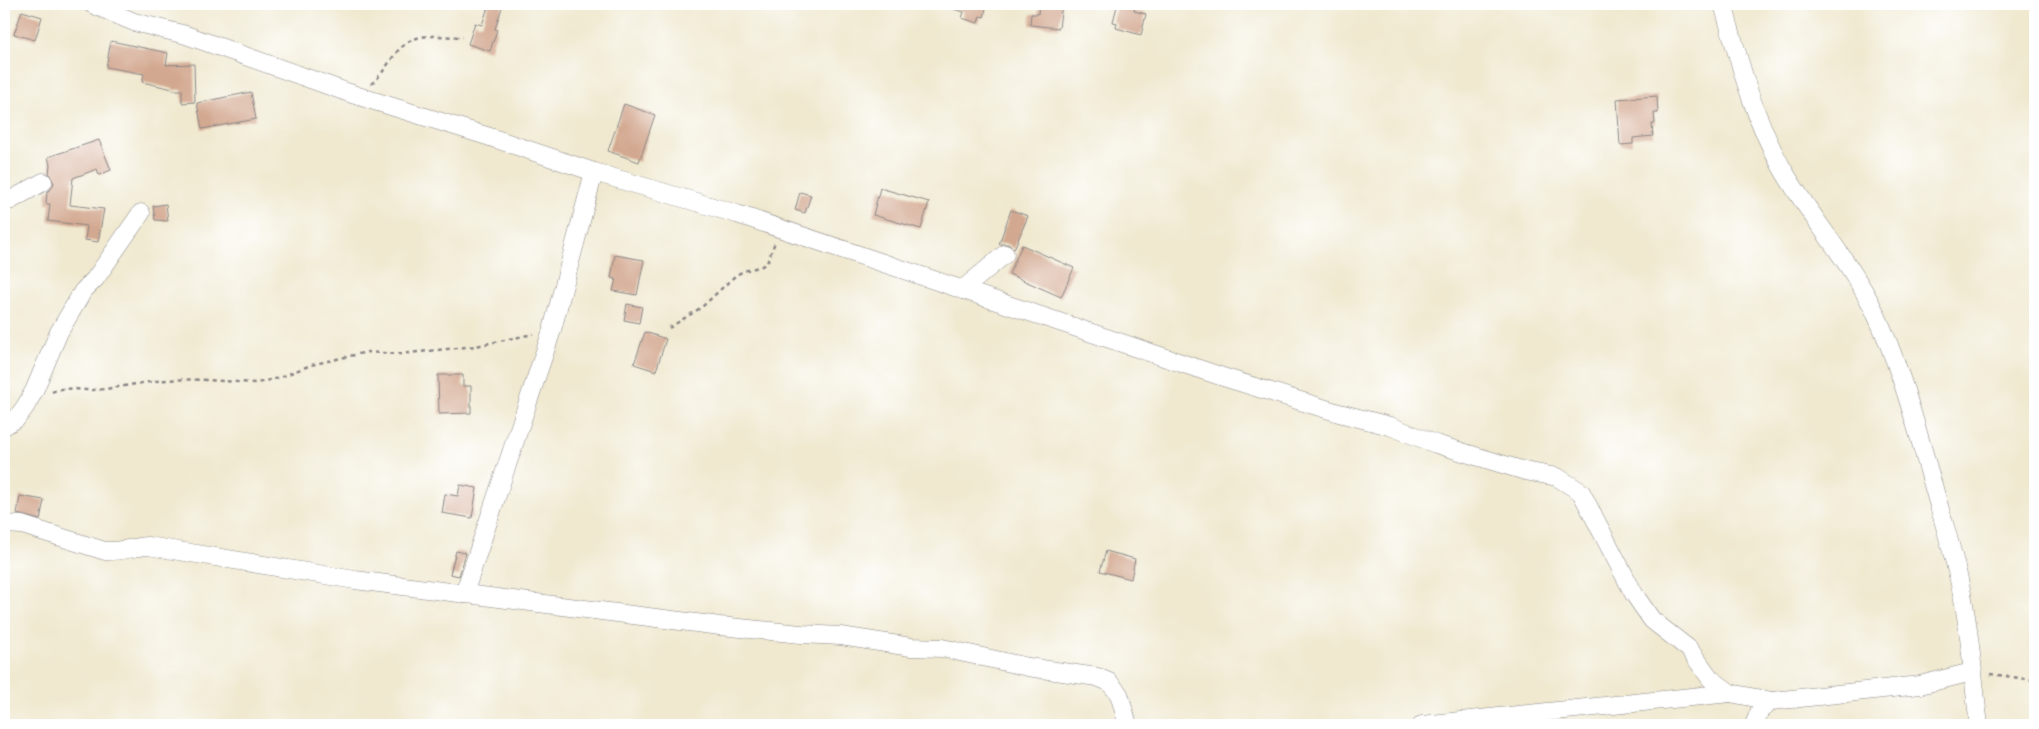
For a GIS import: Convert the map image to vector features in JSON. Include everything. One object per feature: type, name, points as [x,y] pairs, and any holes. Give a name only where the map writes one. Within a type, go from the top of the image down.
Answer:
[{"type":"street","points":[[92,4],[134,22],[186,36],[356,96],[490,137],[594,172],[737,214],[1258,388],[1390,426],[1436,444],[1524,471],[1557,477],[1581,492],[1634,594],[1652,620],[1689,649],[1710,678],[1730,693]]},
{"type":"street","points":[[1723,4],[1748,90],[1764,133],[1783,169],[1846,262],[1873,308],[1895,364],[1918,434],[1962,594],[1979,725]]},
{"type":"street","points":[[464,594],[552,330],[594,172]]},
{"type":"street","points":[[4,202],[43,182]]},
{"type":"street","points":[[4,426],[16,419],[25,407],[34,391],[58,332],[83,291],[95,279],[141,213]]},
{"type":"street","points":[[962,290],[1006,254]]},
{"type":"street","points":[[4,524],[22,525],[105,551],[116,552],[132,547],[148,546],[355,580],[720,626],[841,636],[911,647],[942,648],[1028,667],[1096,677],[1109,682],[1119,694],[1128,725]]},
{"type":"street","points":[[1422,725],[1730,693],[1772,701],[1920,685],[1972,672]]},
{"type":"street","points":[[1754,725],[1760,710],[1772,701]]},
{"type":"path","points":[[356,96],[377,80],[400,48],[408,41],[418,37],[463,37]]},
{"type":"path","points":[[669,328],[702,308],[736,275],[767,263],[780,229]]},
{"type":"path","points":[[48,394],[61,388],[91,390],[125,387],[158,381],[207,380],[257,383],[270,381],[310,365],[367,352],[400,354],[476,346],[552,330]]},
{"type":"path","points":[[1972,672],[2035,680]]},
{"type":"building","points":[[489,4],[503,4],[490,51],[468,44],[475,23],[482,25]]},
{"type":"building","points":[[950,4],[987,4],[984,17],[980,16],[978,23],[962,18],[964,12],[950,8]]},
{"type":"building","points":[[1039,4],[1062,4],[1059,28],[1030,25],[1031,14],[1038,14]]},
{"type":"building","points":[[1122,4],[1135,6],[1134,11],[1146,14],[1141,35],[1116,28],[1117,23],[1113,22],[1117,6],[1122,7]]},
{"type":"building","points":[[22,11],[42,17],[35,40],[14,34]]},
{"type":"building","points":[[111,41],[168,53],[166,65],[194,64],[195,102],[182,103],[182,90],[173,90],[142,82],[144,74],[106,67]]},
{"type":"building","points":[[251,92],[256,119],[202,129],[197,103]]},
{"type":"building","points":[[1657,96],[1658,113],[1654,113],[1655,124],[1652,124],[1653,136],[1633,138],[1633,144],[1620,145],[1617,99]]},
{"type":"building","points":[[624,104],[655,115],[639,162],[608,151]]},
{"type":"building","points":[[99,140],[111,170],[99,175],[97,169],[73,178],[70,205],[104,209],[98,242],[85,240],[87,226],[48,221],[50,204],[46,204],[47,192],[54,183],[49,174],[50,165],[48,157]]},
{"type":"building","points":[[880,188],[929,202],[921,229],[873,215]]},
{"type":"building","points":[[800,192],[811,195],[805,213],[795,210]]},
{"type":"building","points":[[166,204],[168,221],[155,220],[153,206]]},
{"type":"building","points":[[1011,210],[1028,216],[1014,249],[1008,244],[999,244]]},
{"type":"building","points":[[1022,245],[1074,268],[1061,297],[1009,274]]},
{"type":"building","points":[[615,255],[644,260],[637,295],[613,291],[616,279],[611,278]]},
{"type":"building","points":[[627,304],[642,307],[639,323],[624,320]]},
{"type":"building","points":[[645,332],[666,339],[656,371],[634,364]]},
{"type":"building","points":[[438,375],[463,375],[463,386],[471,386],[471,413],[439,414]]},
{"type":"building","points":[[460,485],[477,488],[472,518],[442,513],[445,494],[458,496]]},
{"type":"building","points":[[20,496],[44,500],[40,520],[17,514]]},
{"type":"building","points":[[456,551],[466,553],[459,576],[450,574]]},
{"type":"building","points":[[1106,551],[1135,559],[1131,579],[1100,571]]}]
